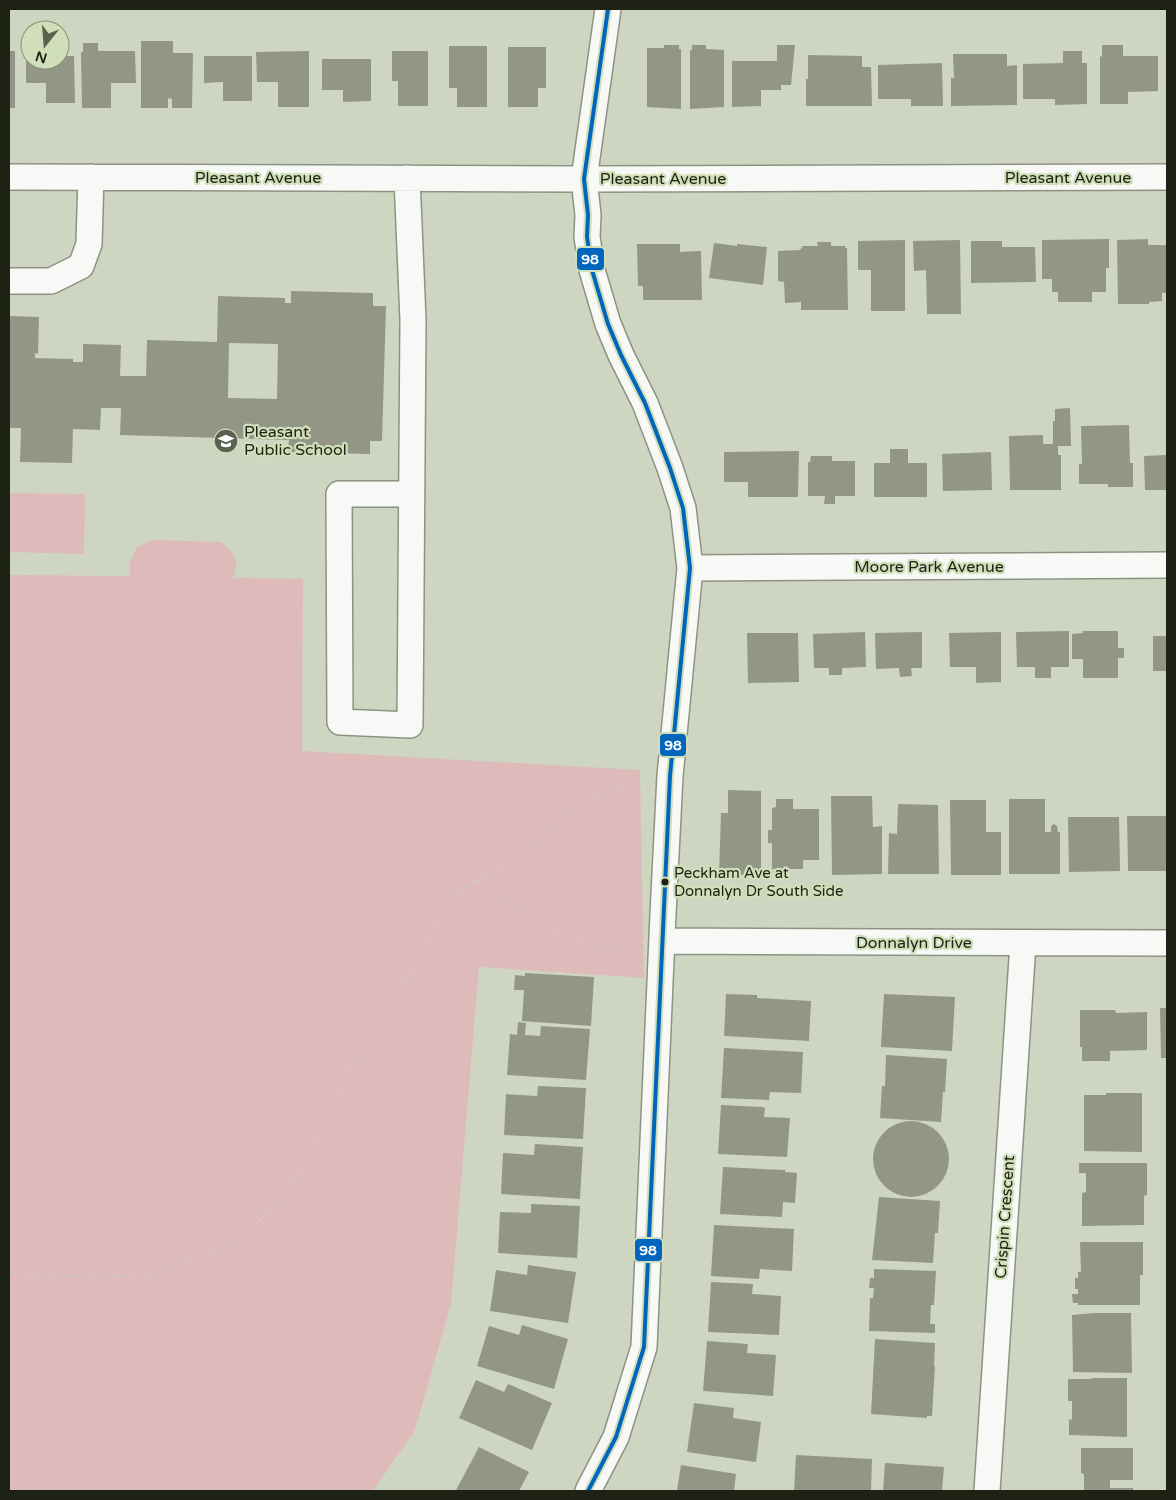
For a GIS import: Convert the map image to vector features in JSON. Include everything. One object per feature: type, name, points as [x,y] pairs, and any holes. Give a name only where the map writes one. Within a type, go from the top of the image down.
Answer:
[{"type":"street","points":[[588,1491],[616,1437],[644,1347],[670,776],[690,568],[682,508],[670,468],[648,410],[608,324],[592,270],[584,179],[608,9]]},
{"type":"street","name":"Pleasant Avenue","points":[[9,177],[584,179],[1167,178]]},
{"type":"street","points":[[9,281],[52,281],[81,266],[89,244],[91,177]]},
{"type":"street","points":[[408,178],[412,289],[410,724],[340,722],[340,494],[411,494]]},
{"type":"street","name":"Moore Park Avenue","points":[[690,568],[1167,565]]},
{"type":"street","name":"Donnalyn Drive","points":[[662,941],[1023,944],[1167,943]]},
{"type":"street","name":"Crispin Crescent","points":[[987,1491],[1023,944]]},
{"type":"path","points":[[138,299],[139,211]]},
{"type":"path","points":[[294,212],[294,287]]},
{"type":"path","points":[[138,286],[281,290],[294,287],[412,289]]},
{"type":"path","points":[[9,1273],[145,1278],[233,1243],[263,1217],[293,1182],[344,1083],[361,1044],[401,989],[446,903],[475,881],[522,855],[575,805],[614,789],[670,776]]},
{"type":"path","points":[[475,881],[496,892],[539,923],[579,940],[617,950],[628,950]]},
{"type":"shaded area","points":[[9,493],[85,494],[84,554],[9,552]]},
{"type":"shaded area","points":[[153,540],[221,542],[232,551],[237,563],[233,578],[303,579],[302,751],[640,770],[644,978],[479,967],[451,1304],[415,1430],[373,1491],[9,1491],[9,575],[131,576],[130,565],[137,547]]},
{"type":"building","points":[[141,41],[173,41],[173,53],[193,53],[192,108],[172,108],[172,99],[168,98],[168,108],[141,108]]},
{"type":"building","points":[[83,43],[98,43],[98,51],[135,51],[136,83],[111,83],[111,108],[82,108],[81,52],[83,52]]},
{"type":"building","points":[[664,45],[679,45],[679,49],[681,49],[681,109],[647,107],[647,48],[664,48]]},
{"type":"building","points":[[692,45],[706,45],[706,49],[724,50],[724,107],[690,109],[690,50],[692,50]]},
{"type":"building","points":[[777,45],[795,45],[791,85],[781,85],[781,90],[761,90],[761,106],[732,107],[732,61],[777,61]]},
{"type":"building","points":[[1102,45],[1123,45],[1123,56],[1158,56],[1158,91],[1128,92],[1128,104],[1100,104],[1100,56],[1102,57]]},
{"type":"building","points":[[449,46],[487,46],[487,107],[457,107],[457,88],[449,88]]},
{"type":"building","points":[[508,47],[546,47],[546,88],[538,88],[538,107],[508,107]]},
{"type":"building","points":[[9,51],[15,51],[15,108],[9,108]]},
{"type":"building","points":[[309,51],[309,107],[278,107],[278,82],[257,82],[256,52]]},
{"type":"building","points":[[392,51],[428,51],[428,106],[398,106],[398,81],[392,81]]},
{"type":"building","points":[[1063,51],[1082,51],[1082,63],[1087,63],[1087,104],[1055,105],[1055,99],[1023,99],[1023,64],[1063,63]]},
{"type":"building","points":[[953,54],[1007,54],[1007,66],[1017,65],[1017,105],[951,106],[951,78],[954,78]]},
{"type":"building","points":[[808,55],[862,56],[862,67],[871,67],[872,106],[806,106]]},
{"type":"building","points":[[70,56],[74,56],[75,103],[46,103],[46,83],[26,83],[26,70],[70,70]]},
{"type":"building","points":[[204,56],[252,56],[252,101],[223,101],[223,82],[204,83]]},
{"type":"building","points":[[322,59],[371,59],[371,101],[343,102],[343,90],[322,90]]},
{"type":"building","points":[[942,63],[943,106],[911,106],[911,99],[878,99],[878,65]]},
{"type":"building","points":[[1109,239],[1109,268],[1106,268],[1106,292],[1092,292],[1092,302],[1058,302],[1058,292],[1052,292],[1052,279],[1042,279],[1042,240]]},
{"type":"building","points":[[1148,239],[1148,245],[1167,245],[1167,293],[1162,293],[1162,301],[1149,302],[1149,304],[1118,304],[1117,240]]},
{"type":"building","points":[[905,240],[905,311],[871,311],[871,270],[858,270],[858,241]]},
{"type":"building","points":[[960,240],[961,314],[927,314],[926,270],[914,271],[913,241]]},
{"type":"building","points":[[971,241],[1002,241],[1002,247],[1035,247],[1036,282],[971,283]]},
{"type":"building","points":[[817,242],[831,242],[831,246],[845,246],[847,248],[848,310],[801,310],[801,302],[785,303],[784,282],[778,281],[778,251],[800,250],[803,246],[818,246]]},
{"type":"building","points":[[714,243],[767,247],[763,285],[709,278]]},
{"type":"building","points":[[637,244],[680,244],[680,252],[701,251],[702,300],[643,300],[643,286],[638,286]]},
{"type":"building","points":[[291,291],[373,293],[373,306],[386,306],[382,441],[370,441],[370,454],[288,452],[289,440],[120,435],[121,408],[101,408],[100,430],[73,429],[72,463],[20,462],[21,428],[9,428],[9,316],[39,317],[38,354],[35,353],[35,358],[73,359],[73,362],[83,362],[83,344],[121,345],[120,376],[146,376],[147,340],[217,342],[218,296],[285,298],[285,303],[291,303]],"holes":[[[229,343],[278,344],[277,399],[228,398]]]},
{"type":"building","points":[[1070,408],[1071,446],[1058,446],[1058,455],[1061,455],[1061,490],[1010,490],[1009,436],[1043,435],[1043,444],[1053,444],[1055,409]]},
{"type":"building","points":[[1129,425],[1130,463],[1133,463],[1133,487],[1108,487],[1108,484],[1079,484],[1079,464],[1082,464],[1081,426]]},
{"type":"building","points":[[890,449],[908,449],[908,463],[927,463],[927,497],[874,497],[874,463],[890,463]]},
{"type":"building","points":[[799,451],[798,497],[748,497],[748,482],[724,482],[724,452]]},
{"type":"building","points":[[991,452],[992,490],[943,491],[942,454]]},
{"type":"building","points":[[1167,455],[1167,490],[1145,490],[1144,456]]},
{"type":"building","points":[[811,456],[832,456],[832,461],[855,461],[855,496],[835,496],[835,504],[824,504],[825,496],[808,496],[808,462],[810,462]]},
{"type":"building","points":[[1069,631],[1069,667],[1051,667],[1051,678],[1035,678],[1035,667],[1017,667],[1016,632]]},
{"type":"building","points":[[1083,631],[1118,631],[1118,648],[1124,648],[1124,658],[1118,658],[1118,678],[1083,678],[1083,659],[1072,659],[1072,634],[1083,633]]},
{"type":"building","points":[[865,632],[866,667],[842,668],[842,675],[829,675],[829,668],[814,668],[813,634]]},
{"type":"building","points":[[922,632],[922,668],[911,668],[912,676],[900,677],[899,668],[876,669],[875,633]]},
{"type":"building","points":[[1001,632],[1001,682],[976,683],[976,667],[950,667],[949,633]]},
{"type":"building","points":[[747,633],[798,633],[799,682],[748,683]]},
{"type":"building","points":[[1153,636],[1167,636],[1167,671],[1153,671]]},
{"type":"building","points":[[728,790],[761,791],[761,875],[719,875],[721,813],[728,813]]},
{"type":"building","points":[[831,796],[872,796],[873,827],[882,826],[882,874],[832,875]]},
{"type":"building","points":[[776,799],[793,799],[793,809],[819,809],[819,860],[803,860],[803,869],[772,869],[772,843],[768,843],[768,830],[772,830],[772,808],[776,807]]},
{"type":"building","points":[[1009,799],[1045,799],[1045,832],[1051,832],[1051,826],[1054,824],[1057,826],[1058,832],[1060,832],[1060,874],[1009,874]]},
{"type":"building","points":[[950,800],[986,800],[986,832],[1001,832],[1001,875],[951,875]]},
{"type":"building","points":[[898,804],[938,805],[939,874],[888,874],[889,833],[897,834]]},
{"type":"building","points":[[1127,816],[1167,816],[1167,871],[1128,871]]},
{"type":"building","points":[[1068,817],[1119,817],[1120,871],[1069,872]]},
{"type":"building","points":[[525,973],[594,977],[591,1026],[522,1021],[524,990],[514,990],[515,975],[525,976]]},
{"type":"building","points":[[726,994],[757,995],[757,998],[811,1001],[809,1041],[724,1036]]},
{"type":"building","points":[[884,994],[955,997],[952,1051],[881,1047]]},
{"type":"building","points":[[1160,1008],[1167,1008],[1167,1058],[1161,1058]]},
{"type":"building","points":[[1080,1010],[1115,1010],[1116,1013],[1147,1012],[1147,1050],[1110,1051],[1110,1061],[1082,1061]]},
{"type":"building","points":[[518,1022],[526,1023],[525,1035],[540,1036],[541,1026],[590,1029],[586,1080],[507,1075],[510,1034],[517,1035]]},
{"type":"building","points":[[724,1048],[803,1052],[801,1093],[770,1092],[769,1100],[721,1098]]},
{"type":"building","points":[[886,1055],[947,1059],[941,1122],[880,1118],[882,1086],[885,1086]]},
{"type":"building","points":[[538,1086],[586,1088],[583,1139],[504,1135],[506,1094],[537,1096]]},
{"type":"building","points":[[1106,1093],[1142,1093],[1142,1152],[1084,1151],[1084,1095],[1106,1095]]},
{"type":"building","points":[[721,1105],[763,1107],[765,1108],[764,1117],[790,1118],[787,1157],[718,1154]]},
{"type":"building","points":[[904,1121],[918,1121],[932,1127],[943,1138],[949,1152],[946,1174],[938,1186],[918,1197],[904,1197],[890,1191],[879,1180],[873,1166],[873,1152],[879,1138],[890,1127]]},
{"type":"building","points":[[535,1144],[583,1147],[580,1199],[501,1194],[503,1153],[534,1155]]},
{"type":"building","points":[[1079,1163],[1147,1163],[1147,1195],[1144,1196],[1144,1225],[1082,1226],[1082,1193],[1086,1192],[1086,1173],[1079,1173]]},
{"type":"building","points":[[723,1167],[785,1170],[785,1172],[797,1173],[795,1203],[783,1202],[782,1217],[720,1214]]},
{"type":"building","points":[[879,1197],[940,1201],[938,1233],[935,1233],[933,1263],[872,1260]]},
{"type":"building","points":[[531,1204],[580,1206],[577,1258],[498,1253],[500,1212],[531,1213]]},
{"type":"building","points":[[714,1225],[794,1229],[792,1271],[760,1269],[759,1279],[711,1276]]},
{"type":"building","points":[[1080,1242],[1143,1242],[1143,1275],[1140,1275],[1140,1305],[1078,1305],[1078,1303],[1073,1303],[1072,1294],[1078,1294],[1078,1289],[1075,1289],[1075,1278],[1078,1278],[1078,1272],[1081,1272]]},
{"type":"building","points":[[528,1265],[576,1272],[568,1323],[490,1311],[496,1270],[527,1275]]},
{"type":"building","points":[[874,1269],[936,1271],[934,1305],[931,1305],[930,1324],[935,1324],[935,1333],[869,1331],[870,1298],[873,1298],[874,1288],[869,1288],[870,1278],[874,1278]]},
{"type":"building","points":[[711,1282],[753,1284],[752,1294],[781,1296],[779,1335],[708,1332]]},
{"type":"building","points":[[1131,1313],[1132,1373],[1073,1372],[1072,1315]]},
{"type":"building","points":[[522,1325],[568,1339],[554,1389],[477,1366],[489,1326],[519,1335]]},
{"type":"building","points":[[875,1339],[935,1343],[932,1416],[927,1416],[927,1418],[871,1414]]},
{"type":"building","points":[[707,1341],[748,1344],[747,1353],[776,1355],[773,1396],[703,1391]]},
{"type":"building","points":[[1127,1378],[1127,1437],[1069,1435],[1069,1419],[1072,1420],[1072,1401],[1068,1401],[1068,1379]]},
{"type":"building","points":[[476,1380],[504,1392],[508,1384],[552,1403],[532,1450],[459,1418]]},
{"type":"building","points":[[694,1403],[734,1408],[733,1418],[761,1422],[756,1462],[687,1452]]},
{"type":"building","points":[[479,1447],[529,1472],[519,1491],[456,1490]]},
{"type":"building","points":[[1081,1448],[1133,1448],[1133,1480],[1110,1480],[1110,1488],[1133,1488],[1133,1491],[1084,1491],[1084,1474],[1081,1473]]},
{"type":"building","points":[[796,1455],[872,1459],[871,1491],[794,1491]]},
{"type":"building","points":[[885,1463],[944,1467],[942,1491],[883,1491]]},
{"type":"building","points":[[681,1465],[736,1474],[734,1491],[677,1490]]},
{"type":"transit line","name":"98","points":[[588,1491],[616,1437],[644,1347],[670,776],[690,568],[683,508],[645,403],[608,324],[592,270],[587,237],[588,215],[584,179],[608,9]]},
{"type":"place","name":"Pleasant Public School","points":[[226,441]]},
{"type":"place","name":"Peckham Ave at Donnalyn Dr South Side","points":[[665,882]]}]
